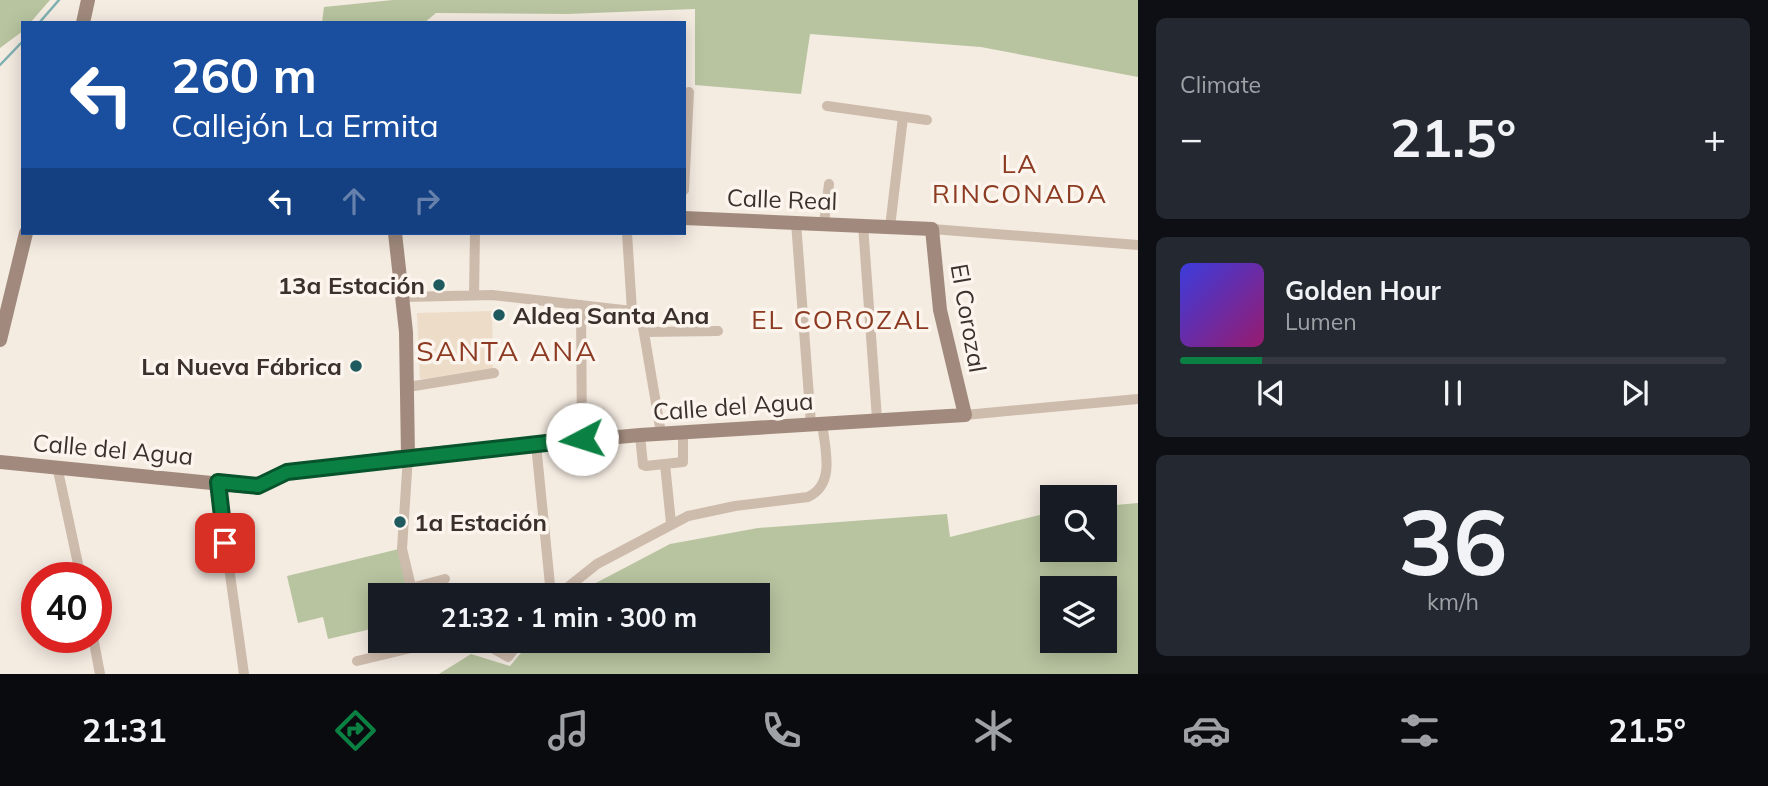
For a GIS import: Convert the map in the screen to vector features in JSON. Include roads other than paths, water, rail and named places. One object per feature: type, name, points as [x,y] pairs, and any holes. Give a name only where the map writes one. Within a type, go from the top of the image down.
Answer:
[{"type":"street","points":[[83,21],[88,0]]},
{"type":"street","points":[[686,151],[689,92]]},
{"type":"street","points":[[827,106],[927,120]]},
{"type":"street","points":[[877,419],[877,226],[904,117]]},
{"type":"street","points":[[824,223],[829,184]]},
{"type":"street","name":"Calle Real","points":[[686,218],[877,226]]},
{"type":"street","points":[[573,583],[597,564],[671,523],[707,511],[808,497],[823,487],[826,473],[817,423],[796,222]]},
{"type":"street","points":[[877,226],[1138,245]]},
{"type":"street","name":"El Corozal","points":[[932,229],[940,310],[965,415]]},
{"type":"street","points":[[0,341],[26,235]]},
{"type":"street","points":[[396,235],[404,297],[408,387],[408,456],[402,540],[410,583]]},
{"type":"street","points":[[474,235],[474,295]]},
{"type":"street","points":[[626,235],[632,311]]},
{"type":"street","points":[[404,297],[474,295],[632,311],[639,316],[644,332],[661,433]]},
{"type":"street","points":[[581,305],[582,439]]},
{"type":"street","points":[[644,332],[718,331]]},
{"type":"street","points":[[408,387],[495,373]]},
{"type":"street","name":"Calle del Agua","points":[[0,462],[258,486],[287,472],[408,456],[582,439],[965,415],[1138,399]]},
{"type":"street","points":[[640,435],[644,466],[684,460],[682,432]]},
{"type":"street","points":[[536,444],[550,583]]},
{"type":"street","points":[[665,464],[671,523]]},
{"type":"street","points":[[57,466],[78,562]]},
{"type":"street","points":[[218,482],[244,674]]},
{"type":"street","points":[[435,583],[445,579]]},
{"type":"street","points":[[96,653],[100,674]]},
{"type":"street","points":[[357,661],[390,653]]},
{"type":"waterway","points":[[41,21],[59,0]]},
{"type":"waterway","points":[[0,65],[21,43]]},
{"type":"place","name":"13a Estación","points":[[439,285]]},
{"type":"place","name":"Aldea Santa Ana","points":[[499,315]]},
{"type":"place","name":"La Nueva Fábrica","points":[[356,366]]},
{"type":"place","name":"1a Estación","points":[[400,522]]},
{"type":"district","name":"LA RINCONADA","points":[[1020,178]]},
{"type":"district","name":"EL COROZAL","points":[[841,319]]},
{"type":"district","name":"SANTA ANA","points":[[507,350]]}]
